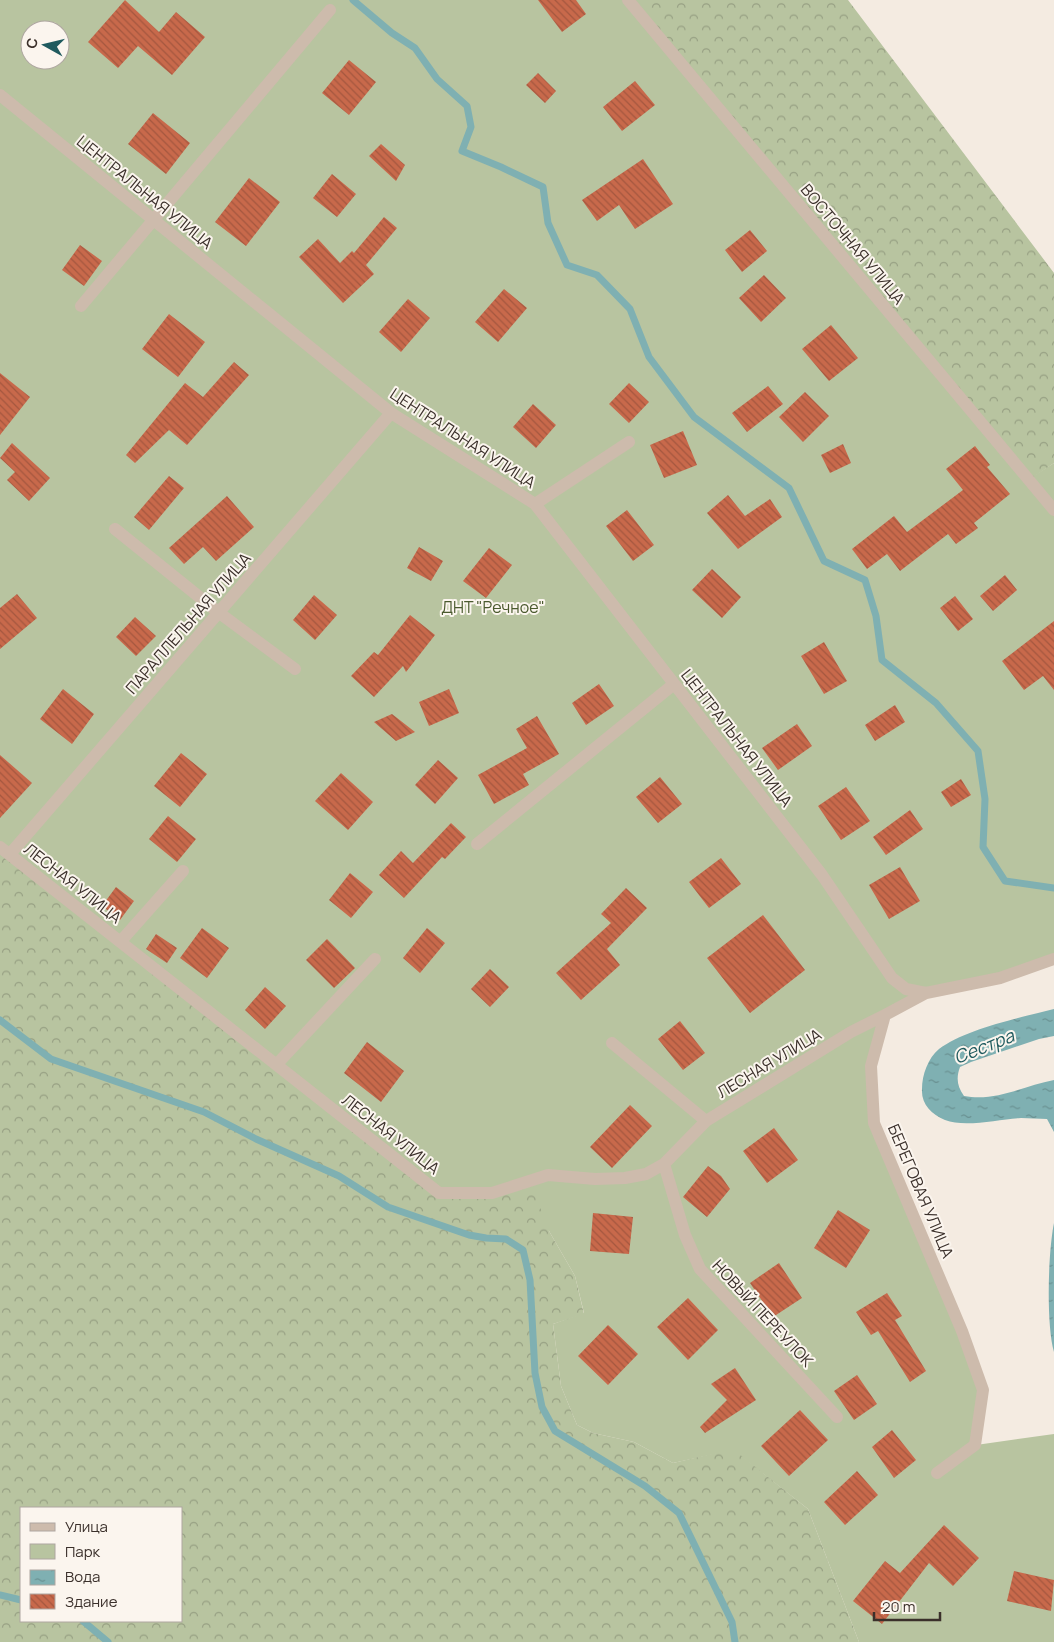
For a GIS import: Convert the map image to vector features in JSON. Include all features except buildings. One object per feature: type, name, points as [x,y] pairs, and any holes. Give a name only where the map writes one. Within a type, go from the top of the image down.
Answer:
[{"type":"street","name":"ВОСТОЧНАЯ УЛИЦА","points":[[628,0],[1054,510]]},
{"type":"street","points":[[81,306],[155,221],[330,10]]},
{"type":"street","name":"ЦЕНТРАЛЬНАЯ УЛИЦА","points":[[0,95],[391,414],[535,504],[822,875],[892,978],[906,989],[926,993]]},
{"type":"street","name":"ПАРАЛЛЕЛЬНАЯ УЛИЦА","points":[[5,851],[391,414]]},
{"type":"street","points":[[535,504],[629,442]]},
{"type":"street","points":[[115,529],[218,612],[295,669]]},
{"type":"street","points":[[477,844],[674,684]]},
{"type":"street","name":"ЛЕСНАЯ УЛИЦА","points":[[5,851],[438,1192],[492,1193],[548,1175],[595,1179],[625,1178],[646,1174],[664,1164],[706,1121],[827,1046],[885,1014]]},
{"type":"street","points":[[121,941],[183,871]]},
{"type":"street","points":[[276,1064],[375,959]]},
{"type":"street","points":[[885,1014],[926,993],[1000,978],[1054,959]]},
{"type":"street","name":"БЕРЕГОВАЯ УЛИЦА","points":[[885,1014],[871,1066],[874,1124],[962,1331],[983,1390],[975,1446],[937,1473]]},
{"type":"street","points":[[612,1042],[706,1121]]},
{"type":"street","name":"НОВЫЙ ПЕРЕУЛОК","points":[[664,1164],[685,1235],[700,1269],[837,1417]]},
{"type":"green space","name":"ДНТ \"Речное\"","points":[[0,0],[628,0],[1029,479],[1054,463],[1054,959],[933,992],[892,1011],[871,1066],[874,1123],[983,1390],[976,1445],[1054,1434],[1054,1642],[859,1642],[808,1509],[733,1450],[673,1463],[634,1442],[593,1433],[577,1425],[561,1386],[553,1324],[584,1313],[575,1276],[549,1231],[492,1193],[439,1193],[0,847]]},
{"type":"green space","points":[[628,0],[848,0],[1054,273],[1054,463],[1029,480]]},
{"type":"green space","points":[[0,847],[438,1192],[492,1193],[530,1181],[549,1231],[575,1276],[584,1314],[553,1324],[561,1386],[577,1425],[593,1433],[634,1442],[673,1463],[733,1449],[808,1509],[859,1642],[0,1642]]},
{"type":"water","name":"Сестра","points":[[1054,1009],[1054,1036],[1039,1039],[971,1062],[960,1067],[958,1078],[960,1089],[964,1096],[976,1097],[998,1095],[1054,1080],[1054,1132],[1047,1119],[1021,1118],[962,1123],[945,1120],[935,1115],[928,1108],[922,1094],[923,1078],[926,1067],[939,1049],[963,1035],[1010,1020]]},
{"type":"water","points":[[1054,1223],[1054,1352],[1051,1340],[1049,1288],[1050,1251]]},
{"type":"waterway","points":[[353,0],[392,33],[415,48],[437,79],[467,106],[471,127],[462,151],[543,187],[548,223],[567,265],[597,275],[630,309],[649,357],[694,417],[789,488],[824,561],[865,580],[876,616],[882,660],[936,703],[978,751],[985,799],[983,847],[1005,881],[1054,888]]},
{"type":"waterway","points":[[0,1020],[51,1059],[204,1112],[256,1139],[339,1176],[388,1207],[469,1235],[506,1239],[523,1250],[530,1280],[535,1373],[542,1407],[555,1431],[645,1486],[679,1513],[732,1622],[735,1642]]},
{"type":"waterway","points":[[0,1595],[20,1600]]},
{"type":"waterway","points":[[84,1622],[108,1642]]}]
